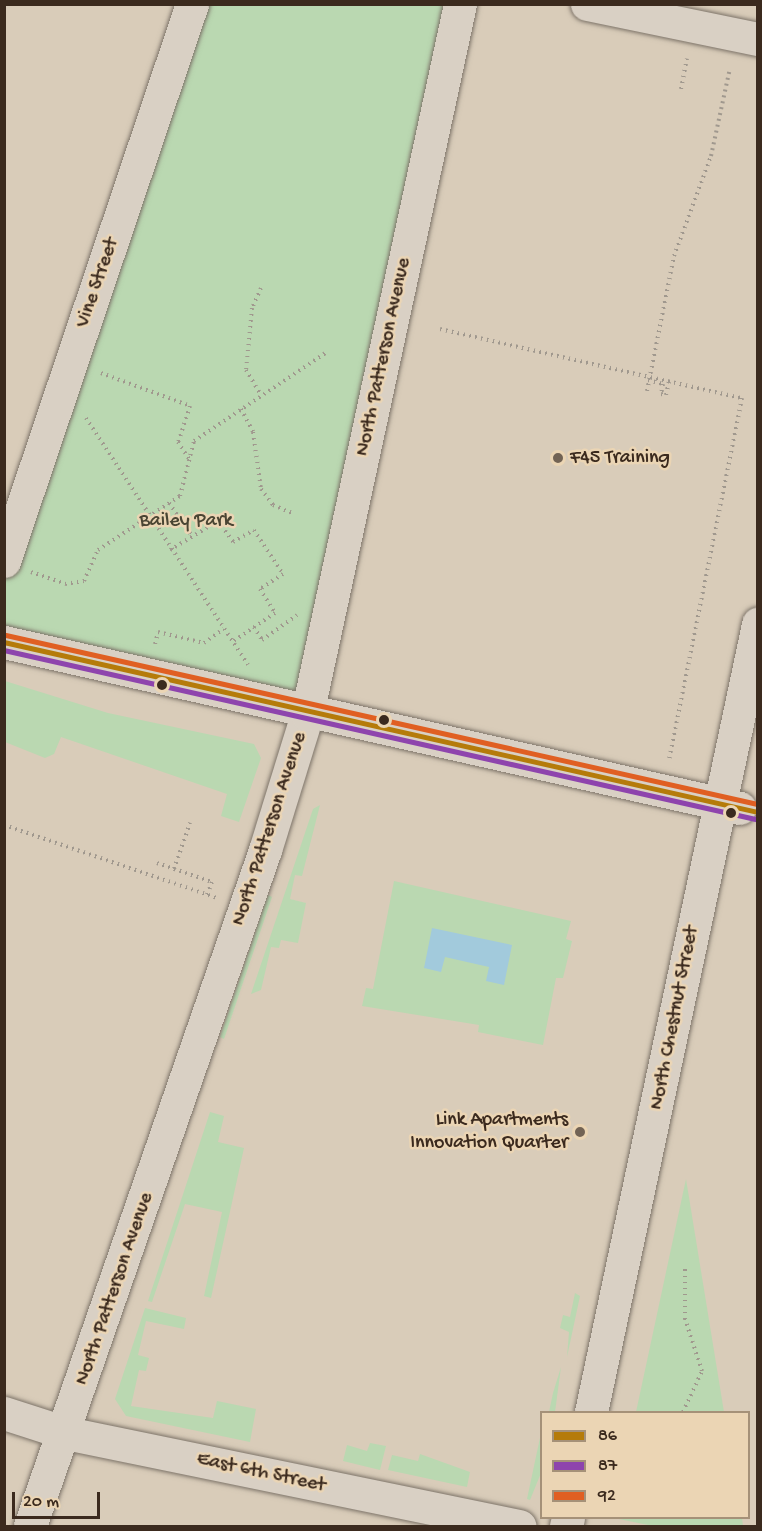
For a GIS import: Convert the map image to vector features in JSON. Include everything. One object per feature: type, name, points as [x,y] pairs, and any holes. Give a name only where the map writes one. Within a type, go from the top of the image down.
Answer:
[{"type":"main road","name":"Vine Street","points":[[19,566],[192,4]]},
{"type":"main road","name":"North Patterson Avenue","points":[[30,1527],[66,1433],[307,714],[460,4]]},
{"type":"main road","points":[[587,4],[758,39]]},
{"type":"main road","name":"North Chestnut Street","points":[[591,1411],[730,806],[758,624]]},
{"type":"main road","points":[[4,642],[307,714],[730,806]]},
{"type":"main road","name":"East 6th Street","points":[[4,1413],[66,1433],[520,1527]]},
{"type":"path","points":[[681,89],[687,59]]},
{"type":"path","points":[[647,391],[674,256],[711,156],[730,68]]},
{"type":"path","points":[[261,288],[252,308],[246,370],[261,396]]},
{"type":"path","points":[[440,329],[742,398],[669,761]]},
{"type":"path","points":[[19,566],[77,585],[90,576],[98,550],[180,496],[194,441],[327,352]]},
{"type":"path","points":[[92,369],[190,406],[178,442],[189,459]]},
{"type":"path","points":[[648,380],[663,384],[661,394],[666,395],[669,381]]},
{"type":"path","points":[[241,409],[253,432],[261,489],[273,505],[292,513]]},
{"type":"path","points":[[82,411],[147,517],[253,673]]},
{"type":"path","points":[[169,503],[192,536]]},
{"type":"path","points":[[170,550],[218,521],[233,542],[254,530],[283,574],[260,589],[275,613],[232,642]]},
{"type":"path","points":[[254,627],[262,640],[297,615]]},
{"type":"path","points":[[153,653],[158,632],[204,643],[223,629]]},
{"type":"path","points":[[174,869],[190,824]]},
{"type":"path","points":[[4,825],[222,900]]},
{"type":"path","points":[[157,863],[212,882],[207,895]]},
{"type":"path","points":[[684,1411],[702,1371],[685,1319],[685,1268]]},
{"type":"green space","name":"Bailey Park","points":[[192,5],[460,5],[307,714],[5,640],[5,562]]},
{"type":"green space","points":[[5,681],[108,713],[254,744],[261,758],[239,822],[221,816],[227,794],[61,737],[54,754],[45,758],[5,742]]},
{"type":"green space","points":[[320,805],[302,876],[295,875],[290,899],[306,903],[298,943],[281,940],[279,948],[271,947],[261,990],[251,994],[313,809]]},
{"type":"green space","points":[[394,881],[571,921],[566,939],[572,941],[563,978],[556,978],[543,1045],[478,1032],[479,1025],[362,1006],[366,988],[373,989]]},
{"type":"green space","points":[[268,895],[272,897],[224,1039],[220,1037]]},
{"type":"green space","points":[[210,1112],[224,1116],[218,1142],[244,1148],[211,1298],[204,1296],[222,1212],[185,1204],[152,1302],[148,1301]]},
{"type":"green space","points":[[686,1179],[724,1411],[636,1411]]},
{"type":"green space","points":[[575,1293],[580,1296],[567,1357],[569,1332],[560,1328],[563,1315],[570,1317]]},
{"type":"green space","points":[[145,1308],[186,1318],[184,1329],[146,1321],[138,1355],[149,1358],[146,1371],[139,1370],[131,1406],[213,1418],[217,1401],[256,1409],[250,1442],[126,1416],[115,1399]]},
{"type":"green space","points":[[561,1367],[555,1411],[549,1411]]},
{"type":"green space","points":[[540,1438],[540,1475],[530,1500],[527,1499]]},
{"type":"green space","points":[[370,1443],[386,1446],[380,1470],[343,1461],[347,1445],[367,1451]]},
{"type":"green space","points":[[420,1454],[470,1472],[467,1487],[388,1470],[392,1455],[418,1461]]},
{"type":"green space","points":[[619,1519],[742,1519],[743,1526],[653,1526]]},
{"type":"water","points":[[432,928],[512,945],[504,985],[486,981],[489,967],[445,957],[441,972],[424,968]]},
{"type":"transit line","name":"92","points":[[6,635],[758,804]]},
{"type":"transit line","name":"86","points":[[4,642],[758,812]]},
{"type":"transit line","name":"87","points":[[4,650],[756,819]]},
{"type":"place","name":"F45 Training","points":[[558,458]]},
{"type":"place","name":"Link Apartments Innovation Quarter","points":[[580,1132]]}]
